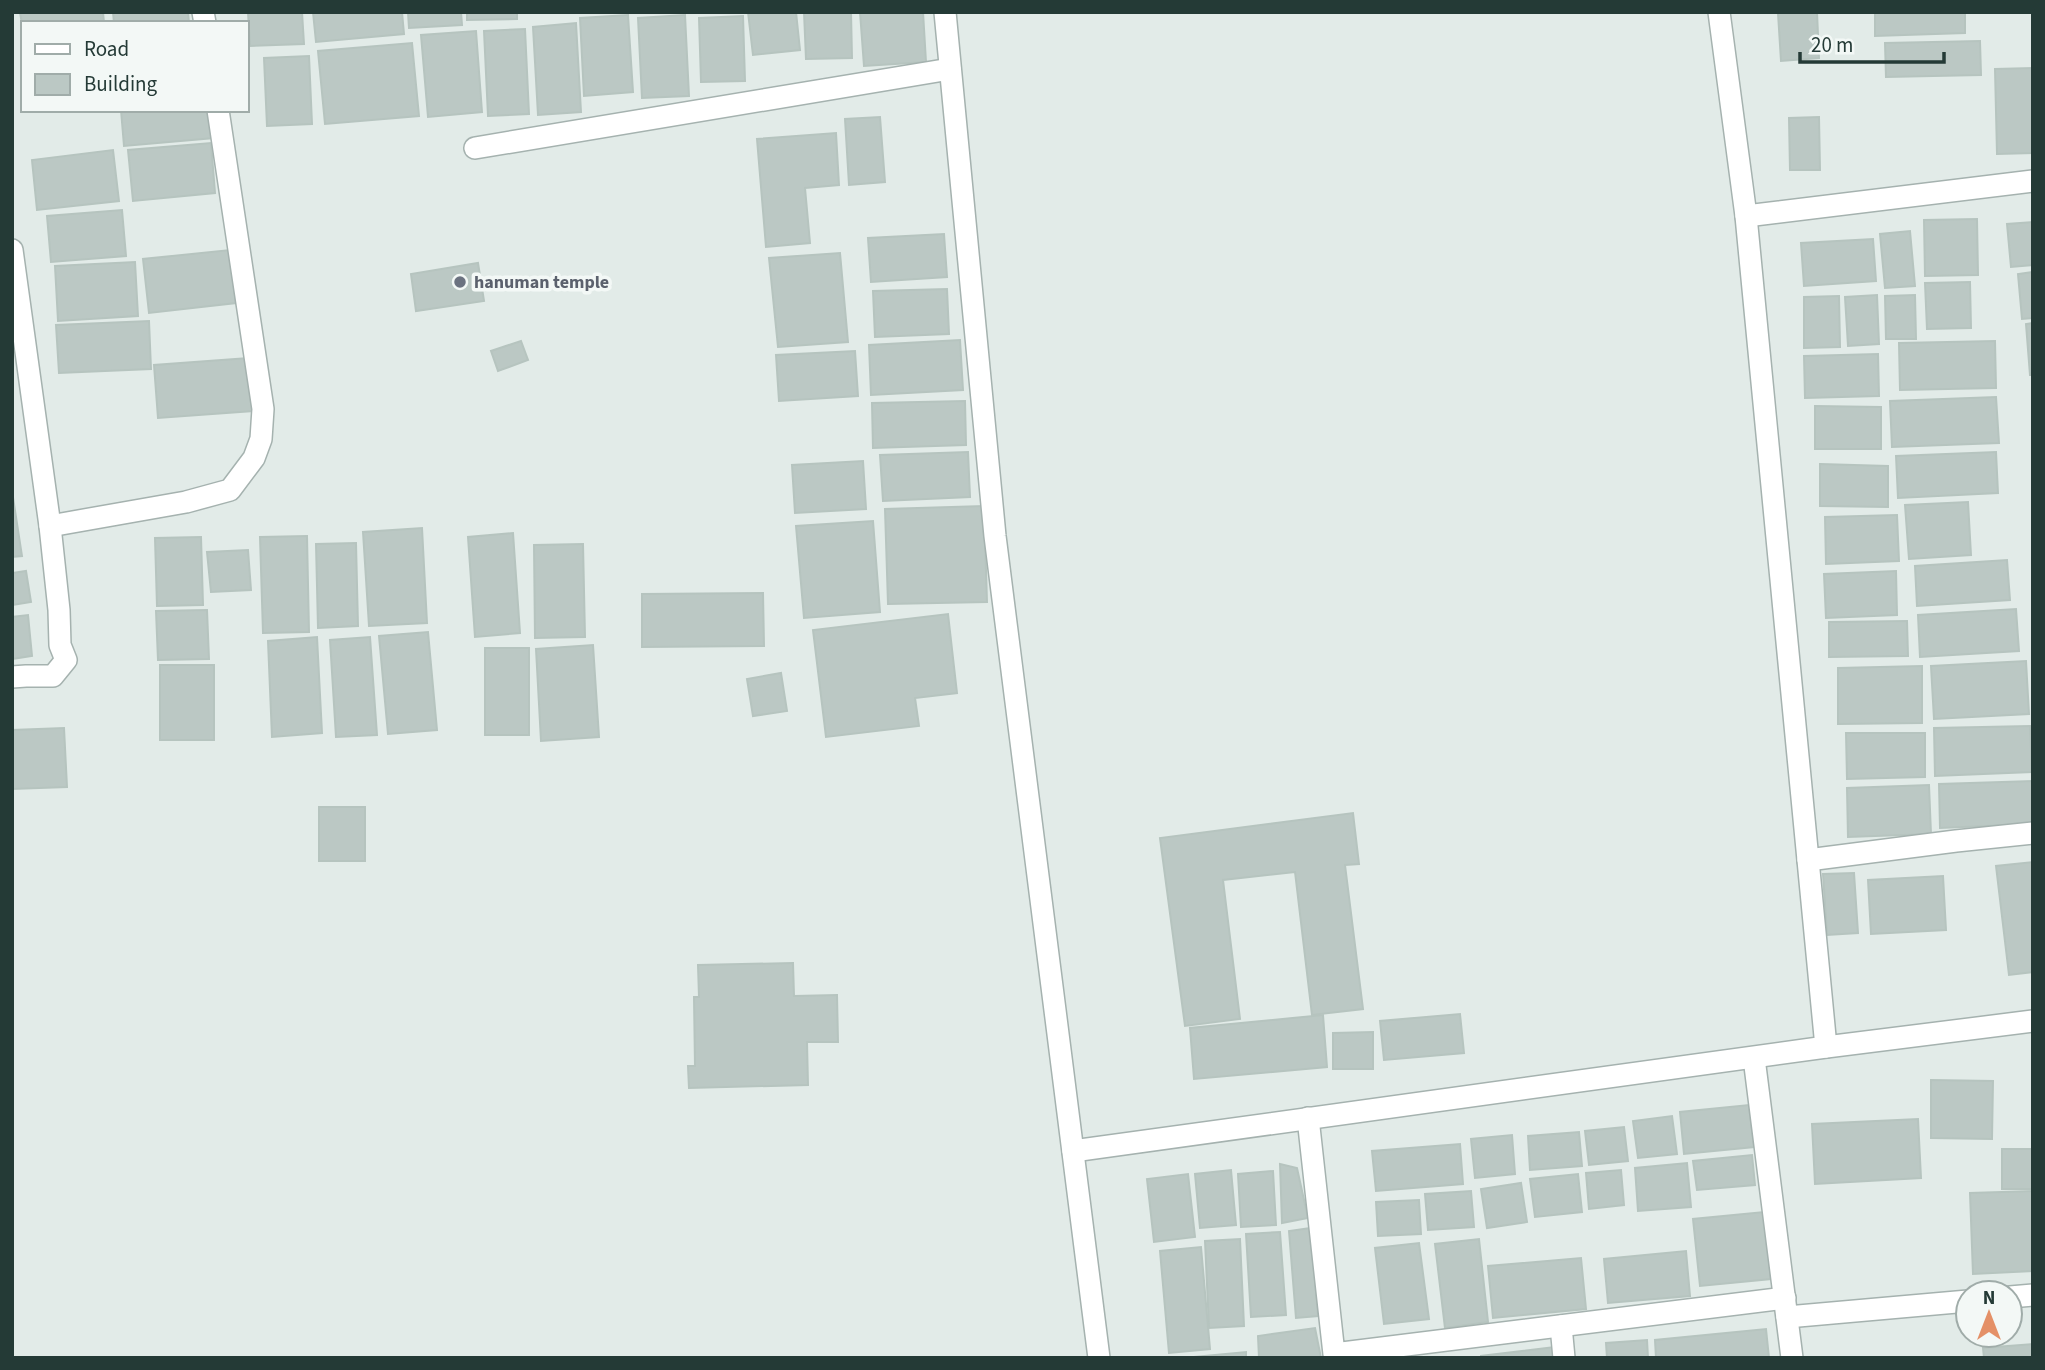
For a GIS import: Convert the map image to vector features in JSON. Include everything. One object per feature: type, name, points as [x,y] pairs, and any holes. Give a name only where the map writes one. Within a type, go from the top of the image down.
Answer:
[{"type":"street","points":[[945,12],[995,536],[1099,1358]]},
{"type":"street","points":[[1719,12],[1746,216],[1826,1047]]},
{"type":"street","points":[[475,148],[950,69]]},
{"type":"street","points":[[50,526],[186,502],[230,490],[254,458],[261,439],[263,409],[218,112]]},
{"type":"street","points":[[1746,216],[2033,181]]},
{"type":"street","points":[[12,250],[50,526],[60,610],[60,645],[65,660],[53,676],[12,677]]},
{"type":"street","points":[[1808,860],[2033,833]]},
{"type":"street","points":[[1073,1150],[2033,1021]]},
{"type":"street","points":[[1754,1058],[1791,1358]]},
{"type":"street","points":[[1308,1118],[1334,1356],[1561,1326],[1786,1308],[1954,1302]]},
{"type":"street","points":[[1561,1326],[1564,1358]]},
{"type":"building","points":[[20,12],[103,12],[104,21],[21,21]]},
{"type":"building","points":[[113,12],[188,12],[189,21],[114,21]]},
{"type":"building","points":[[248,12],[302,12],[304,44],[250,46]]},
{"type":"building","points":[[313,12],[402,12],[404,34],[316,42]]},
{"type":"building","points":[[408,12],[461,12],[462,25],[409,28]]},
{"type":"building","points":[[467,12],[517,12],[517,19],[467,20]]},
{"type":"building","points":[[748,12],[796,12],[800,50],[753,55]]},
{"type":"building","points":[[804,12],[851,12],[852,58],[806,59]]},
{"type":"building","points":[[860,12],[923,12],[926,62],[864,66]]},
{"type":"building","points":[[1817,12],[1819,58],[1781,61],[1778,13]]},
{"type":"building","points":[[1875,12],[1965,12],[1965,33],[1875,36]]},
{"type":"building","points":[[628,15],[633,92],[584,96],[580,18]]},
{"type":"building","points":[[685,15],[689,96],[642,98],[638,18]]},
{"type":"building","points":[[743,16],[745,81],[701,82],[699,18]]},
{"type":"building","points":[[576,23],[581,112],[538,115],[533,27]]},
{"type":"building","points":[[525,29],[529,114],[488,116],[484,31]]},
{"type":"building","points":[[476,31],[482,112],[428,117],[421,35]]},
{"type":"building","points":[[1980,41],[1981,75],[1886,77],[1885,43]]},
{"type":"building","points":[[412,43],[419,116],[325,124],[318,51]]},
{"type":"building","points":[[309,56],[312,124],[267,126],[264,58]]},
{"type":"building","points":[[2033,68],[2033,153],[1997,154],[1995,69]]},
{"type":"building","points":[[121,112],[211,112],[214,138],[124,146]]},
{"type":"building","points":[[880,117],[885,182],[849,185],[845,119]]},
{"type":"building","points":[[1819,117],[1820,170],[1790,170],[1789,118]]},
{"type":"building","points":[[836,133],[839,185],[805,188],[810,243],[766,247],[757,139]]},
{"type":"building","points":[[211,143],[215,193],[133,201],[128,150]]},
{"type":"building","points":[[113,150],[119,201],[37,210],[32,160]]},
{"type":"building","points":[[122,210],[126,256],[51,262],[47,216]]},
{"type":"building","points":[[1977,219],[1978,275],[1925,276],[1924,220]]},
{"type":"building","points":[[2033,222],[2033,265],[2011,267],[2007,224]]},
{"type":"building","points":[[1910,231],[1915,286],[1885,288],[1880,234]]},
{"type":"building","points":[[944,234],[947,277],[871,282],[868,238]]},
{"type":"building","points":[[1873,239],[1876,281],[1804,286],[1801,243]]},
{"type":"building","points":[[230,250],[236,303],[149,313],[143,259]]},
{"type":"building","points":[[840,253],[848,342],[778,347],[769,258]]},
{"type":"building","points":[[135,262],[138,316],[58,321],[55,266]]},
{"type":"building","points":[[478,263],[484,301],[416,311],[411,274]]},
{"type":"building","points":[[2033,272],[2033,318],[2022,319],[2018,274]]},
{"type":"building","points":[[1970,282],[1971,328],[1927,329],[1925,283]]},
{"type":"building","points":[[947,289],[949,334],[875,337],[873,291]]},
{"type":"building","points":[[1877,295],[1879,344],[1848,346],[1845,297]]},
{"type":"building","points":[[1915,295],[1916,339],[1886,339],[1885,296]]},
{"type":"building","points":[[1839,296],[1840,347],[1804,348],[1804,297]]},
{"type":"building","points":[[149,321],[151,369],[59,373],[56,325]]},
{"type":"building","points":[[2033,323],[2033,375],[2030,375],[2026,324]]},
{"type":"building","points":[[960,340],[963,390],[871,395],[869,345]]},
{"type":"building","points":[[521,341],[528,360],[498,371],[491,351]]},
{"type":"building","points":[[1995,341],[1996,388],[1900,390],[1899,343]]},
{"type":"building","points":[[855,351],[858,396],[779,401],[776,355]]},
{"type":"building","points":[[1878,354],[1879,396],[1805,398],[1804,356]]},
{"type":"building","points":[[248,358],[253,411],[158,418],[154,365]]},
{"type":"building","points":[[1996,397],[1999,443],[1892,447],[1890,401]]},
{"type":"building","points":[[965,401],[966,445],[873,448],[872,403]]},
{"type":"building","points":[[1815,406],[1881,407],[1881,449],[1815,449]]},
{"type":"building","points":[[968,452],[970,497],[883,501],[880,455]]},
{"type":"building","points":[[1996,452],[1998,493],[1898,498],[1896,456]]},
{"type":"building","points":[[863,461],[866,509],[795,513],[792,465]]},
{"type":"building","points":[[1820,464],[1888,466],[1888,507],[1820,506]]},
{"type":"building","points":[[12,491],[22,556],[12,557]]},
{"type":"building","points":[[1968,502],[1971,555],[1909,559],[1905,505]]},
{"type":"building","points":[[984,506],[987,602],[888,604],[885,509]]},
{"type":"building","points":[[1897,515],[1899,561],[1826,564],[1825,517]]},
{"type":"building","points":[[873,521],[880,612],[804,618],[796,526]]},
{"type":"building","points":[[422,528],[427,623],[369,626],[363,532]]},
{"type":"building","points":[[513,533],[520,633],[475,637],[468,537]]},
{"type":"building","points":[[307,536],[309,632],[263,633],[260,537]]},
{"type":"building","points":[[201,537],[203,605],[157,606],[155,538]]},
{"type":"building","points":[[356,543],[358,626],[318,628],[316,544]]},
{"type":"building","points":[[583,544],[585,637],[535,638],[534,545]]},
{"type":"building","points":[[248,550],[251,590],[211,592],[207,552]]},
{"type":"building","points":[[2007,560],[2010,600],[1917,606],[1915,566]]},
{"type":"building","points":[[26,571],[31,602],[12,605],[12,573]]},
{"type":"building","points":[[1896,571],[1897,615],[1826,618],[1824,574]]},
{"type":"building","points":[[763,593],[764,646],[642,647],[642,594]]},
{"type":"building","points":[[2016,609],[2019,651],[1920,657],[1918,615]]},
{"type":"building","points":[[207,610],[209,659],[158,660],[156,611]]},
{"type":"building","points":[[948,614],[957,693],[915,698],[919,726],[826,737],[813,630]]},
{"type":"building","points":[[28,615],[32,656],[12,659],[12,617]]},
{"type":"building","points":[[1907,621],[1908,656],[1829,657],[1829,622]]},
{"type":"building","points":[[428,632],[437,730],[388,734],[379,636]]},
{"type":"building","points":[[317,637],[322,733],[272,737],[268,641]]},
{"type":"building","points":[[370,637],[377,735],[336,737],[330,640]]},
{"type":"building","points":[[593,645],[599,737],[541,741],[536,649]]},
{"type":"building","points":[[485,648],[529,648],[529,735],[485,735]]},
{"type":"building","points":[[2026,661],[2029,714],[1934,719],[1931,666]]},
{"type":"building","points":[[160,665],[214,665],[214,740],[160,740]]},
{"type":"building","points":[[1922,666],[1922,723],[1838,724],[1838,668]]},
{"type":"building","points":[[781,673],[787,711],[753,716],[747,679]]},
{"type":"building","points":[[2030,726],[2032,772],[1935,776],[1934,728]]},
{"type":"building","points":[[64,728],[67,787],[12,789],[12,730]]},
{"type":"building","points":[[1846,733],[1925,733],[1925,777],[1847,779]]},
{"type":"building","points":[[2033,781],[2033,824],[1940,828],[1939,784]]},
{"type":"building","points":[[1929,785],[1931,834],[1848,837],[1847,788]]},
{"type":"building","points":[[319,807],[365,807],[365,861],[319,861]]},
{"type":"building","points":[[1353,813],[1359,864],[1345,865],[1363,1009],[1312,1015],[1295,872],[1223,880],[1240,1019],[1185,1026],[1160,838]]},
{"type":"building","points":[[2033,862],[2033,972],[2009,975],[1996,866]]},
{"type":"building","points":[[1854,873],[1858,933],[1827,935],[1823,874]]},
{"type":"building","points":[[1943,876],[1946,930],[1871,934],[1868,880]]},
{"type":"building","points":[[793,963],[794,996],[837,995],[838,1042],[807,1042],[808,1085],[689,1088],[688,1066],[695,1066],[694,997],[699,997],[698,965]]},
{"type":"building","points":[[1460,1014],[1464,1053],[1384,1060],[1380,1021]]},
{"type":"building","points":[[1323,1015],[1327,1067],[1194,1079],[1190,1028]]},
{"type":"building","points":[[1373,1032],[1373,1069],[1333,1069],[1333,1033]]},
{"type":"building","points":[[1931,1080],[1993,1081],[1992,1139],[1931,1138]]},
{"type":"building","points":[[1749,1105],[1754,1147],[1684,1154],[1680,1112]]},
{"type":"building","points":[[1672,1116],[1677,1154],[1638,1158],[1633,1121]]},
{"type":"building","points":[[1918,1119],[1921,1178],[1815,1184],[1812,1124]]},
{"type":"building","points":[[1624,1127],[1628,1161],[1589,1165],[1585,1131]]},
{"type":"building","points":[[1579,1132],[1582,1166],[1530,1170],[1528,1136]]},
{"type":"building","points":[[1512,1135],[1515,1174],[1475,1178],[1471,1139]]},
{"type":"building","points":[[1460,1144],[1463,1184],[1376,1191],[1372,1151]]},
{"type":"building","points":[[2002,1149],[2033,1149],[2033,1189],[2002,1189]]},
{"type":"building","points":[[1752,1155],[1755,1185],[1697,1190],[1693,1161]]},
{"type":"building","points":[[1687,1163],[1691,1207],[1638,1211],[1635,1168]]},
{"type":"building","points":[[1280,1164],[1297,1168],[1308,1218],[1282,1223]]},
{"type":"building","points":[[1231,1170],[1236,1225],[1200,1228],[1195,1174]]},
{"type":"building","points":[[1621,1170],[1624,1205],[1589,1209],[1586,1173]]},
{"type":"building","points":[[1273,1171],[1276,1225],[1241,1227],[1238,1174]]},
{"type":"building","points":[[1188,1174],[1195,1237],[1154,1242],[1147,1179]]},
{"type":"building","points":[[1578,1174],[1582,1212],[1535,1217],[1530,1179]]},
{"type":"building","points":[[1521,1183],[1527,1222],[1487,1228],[1481,1189]]},
{"type":"building","points":[[1471,1191],[1474,1227],[1428,1230],[1425,1194]]},
{"type":"building","points":[[2033,1191],[2033,1271],[1973,1274],[1970,1193]]},
{"type":"building","points":[[1419,1200],[1421,1234],[1378,1236],[1376,1202]]},
{"type":"building","points":[[1764,1212],[1771,1279],[1700,1286],[1693,1219]]},
{"type":"building","points":[[1311,1228],[1318,1316],[1296,1318],[1289,1231]]},
{"type":"building","points":[[1280,1232],[1286,1315],[1251,1317],[1246,1234]]},
{"type":"building","points":[[1240,1239],[1244,1326],[1209,1328],[1205,1241]]},
{"type":"building","points":[[1479,1239],[1488,1322],[1445,1328],[1435,1244]]},
{"type":"building","points":[[1419,1243],[1429,1319],[1384,1324],[1375,1248]]},
{"type":"building","points":[[1201,1247],[1210,1349],[1169,1353],[1160,1251]]},
{"type":"building","points":[[1686,1251],[1690,1296],[1608,1303],[1604,1259]]},
{"type":"building","points":[[1581,1258],[1586,1309],[1493,1318],[1488,1266]]},
{"type":"building","points":[[1315,1328],[1321,1358],[1259,1358],[1258,1336]]},
{"type":"building","points":[[1766,1329],[1769,1358],[1656,1358],[1655,1340]]},
{"type":"building","points":[[1647,1340],[1648,1358],[1607,1358],[1606,1343]]},
{"type":"building","points":[[2033,1344],[2033,1358],[1984,1358],[1983,1349],[2024,1349],[2024,1345]]},
{"type":"building","points":[[1554,1347],[1555,1358],[1481,1358],[1481,1356]]},
{"type":"building","points":[[1246,1352],[1246,1358],[1183,1358]]},
{"type":"place","name":"hanuman temple","points":[[460,282]]}]
